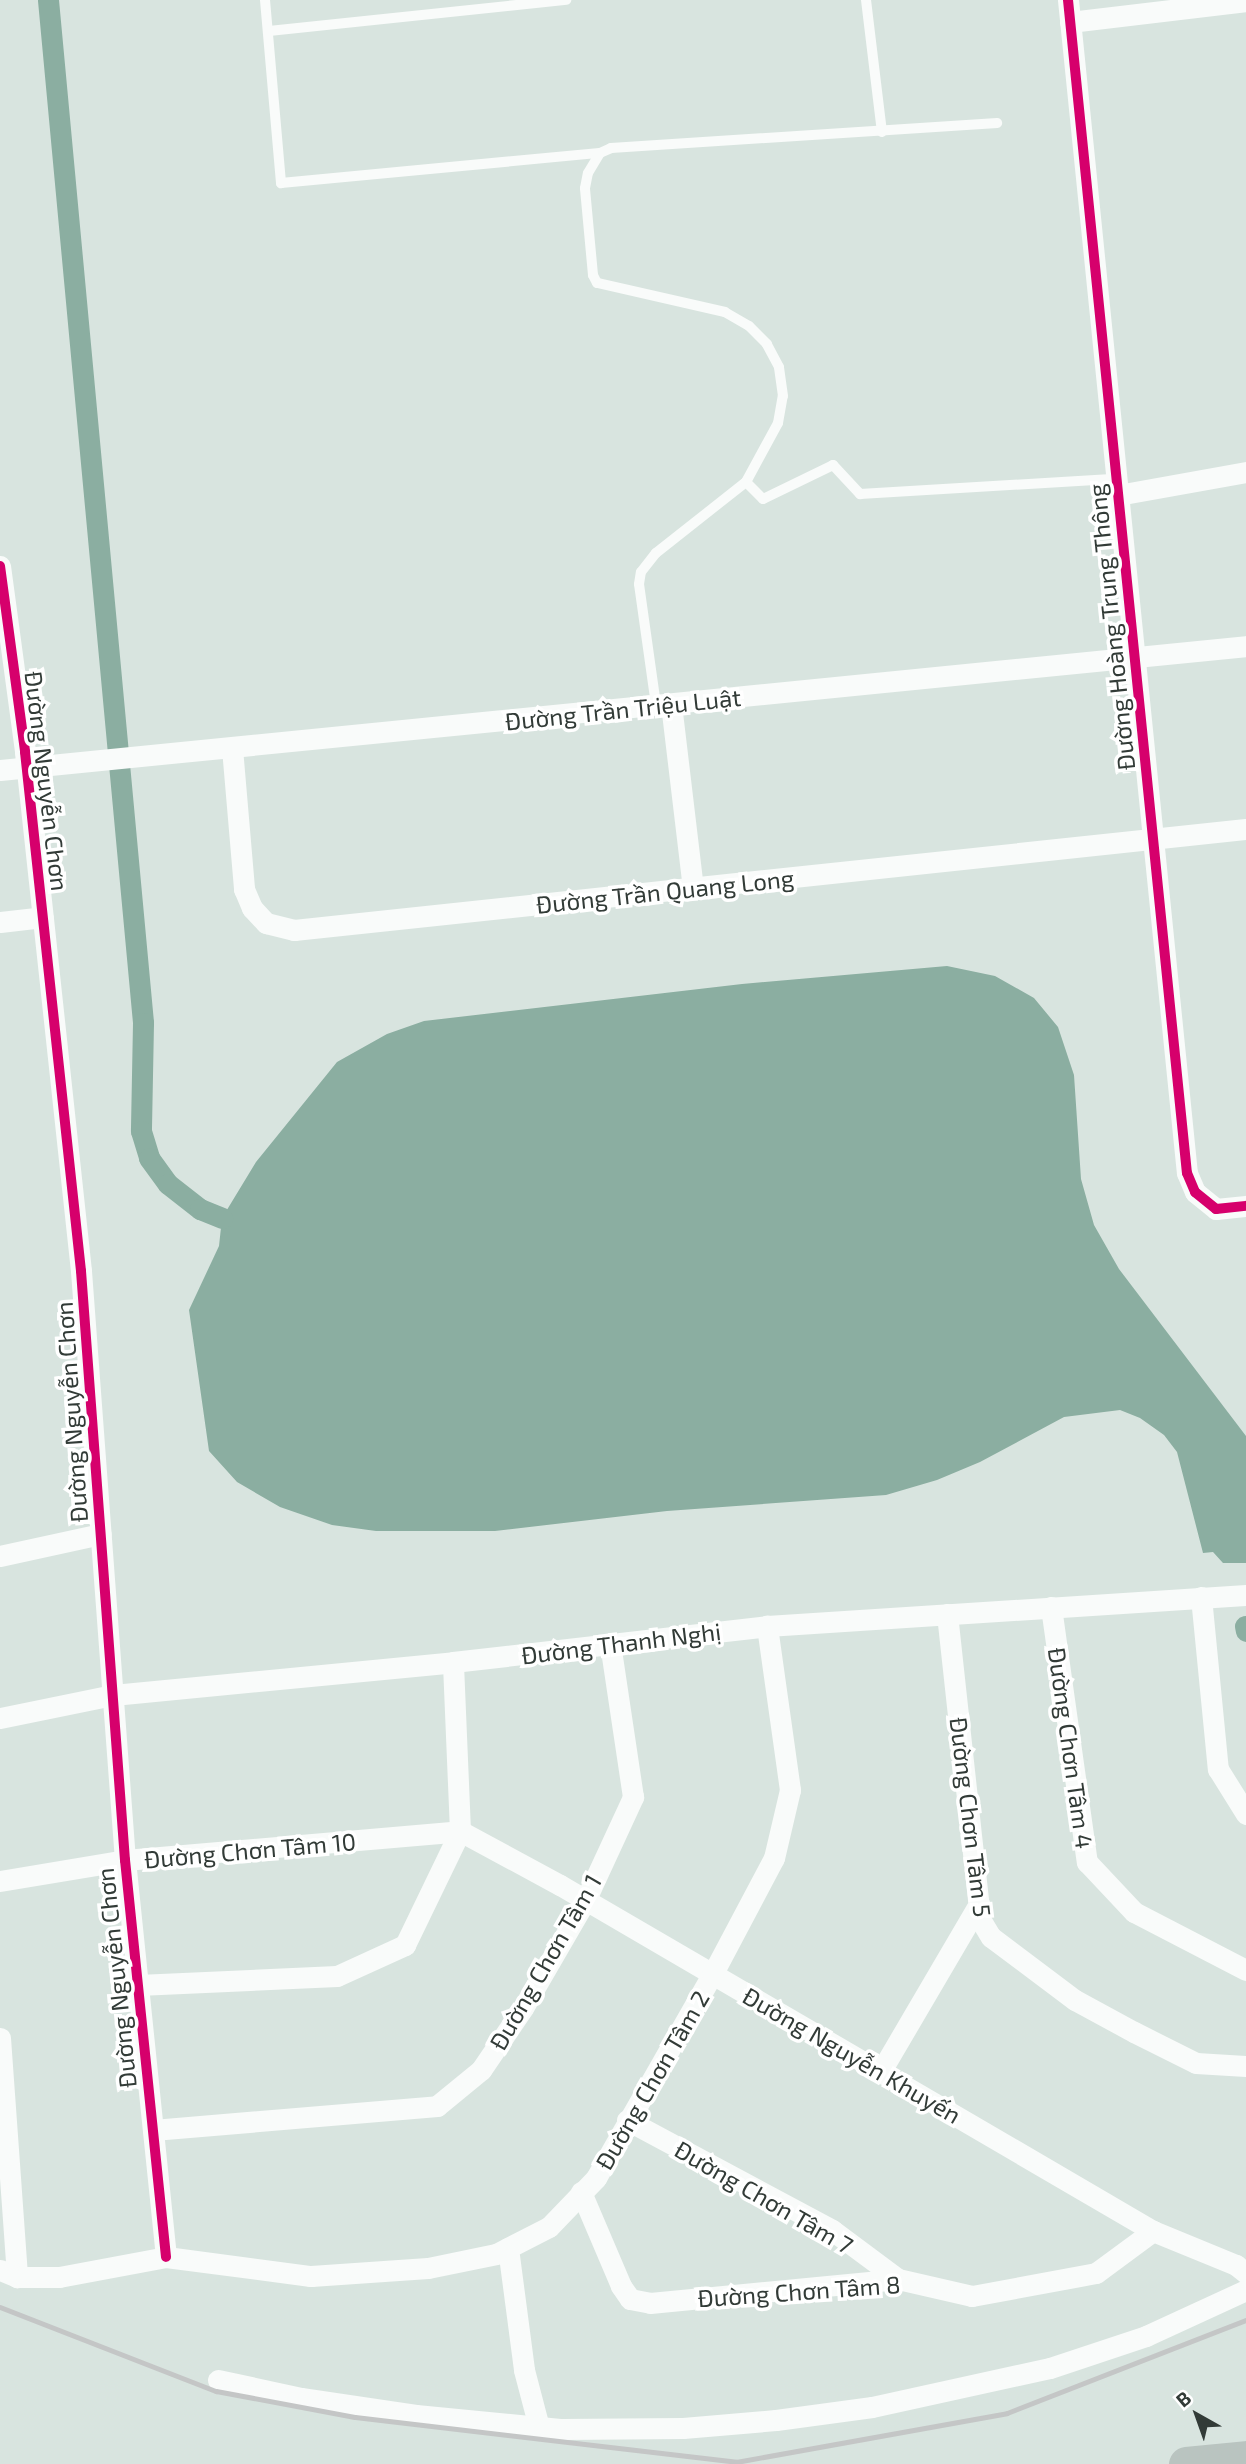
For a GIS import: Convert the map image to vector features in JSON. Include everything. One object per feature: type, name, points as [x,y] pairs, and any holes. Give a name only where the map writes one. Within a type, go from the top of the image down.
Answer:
[{"type":"highway","points":[[1186,2464],[1246,2458]]},
{"type":"street","name":"Đường Hoàng Trung Thông","points":[[1068,0],[1187,1173],[1195,1192],[1216,1209],[1246,1206]]},
{"type":"street","points":[[1070,22],[1246,1]]},
{"type":"street","points":[[1117,487],[1246,472]]},
{"type":"street","name":"Đường Nguyễn Chơn","points":[[0,566],[1,599],[26,765],[81,1271],[125,1860],[166,2257]]},
{"type":"street","name":"Đường Trần Triệu Luật","points":[[0,770],[26,765],[53,766],[1246,646]]},
{"type":"street","points":[[664,705],[693,888]]},
{"type":"street","name":"Đường Trần Quang Long","points":[[232,748],[244,889],[252,908],[265,923],[294,930],[1246,829]]},
{"type":"street","points":[[0,922],[43,917]]},
{"type":"street","points":[[0,1556],[101,1534]]},
{"type":"street","name":"Đường Thanh Nghị","points":[[0,1718],[113,1695],[453,1662],[767,1626],[1246,1595]]},
{"type":"street","points":[[1201,1597],[1218,1769],[1246,1814]]},
{"type":"street","name":"Đường Chơn Tâm 4","points":[[1051,1607],[1087,1862],[1134,1912],[1246,1970]]},
{"type":"street","name":"Đường Chơn Tâm 5","points":[[947,1614],[980,1919],[991,1937],[1075,2000],[1196,2063],[1246,2066]]},
{"type":"street","name":"Đường Chơn Tâm 2","points":[[9,2273],[59,2277],[166,2257],[311,2276],[428,2268],[496,2254],[549,2227],[596,2178],[712,1975],[774,1858],[790,1790],[767,1626]]},
{"type":"street","name":"Đường Chơn Tâm 1","points":[[153,2130],[437,2106],[481,2070],[523,2008],[585,1901],[633,1797],[610,1644]]},
{"type":"street","points":[[138,1986],[337,1976],[405,1945],[460,1831],[453,1662]]},
{"type":"street","name":"Đường Nguyễn Khuyến","points":[[460,1831],[881,2071],[1153,2231],[1242,2266]]},
{"type":"street","name":"Đường Chơn Tâm 10","points":[[0,1881],[125,1860],[460,1831]]},
{"type":"street","points":[[881,2071],[979,1904]]},
{"type":"street","points":[[0,2038],[9,2273]]},
{"type":"street","name":"Đường Chơn Tâm 7","points":[[627,2120],[832,2230],[898,2279]]},
{"type":"street","name":"Đường Chơn Tâm 8","points":[[581,2192],[609,2261],[630,2299],[649,2303],[898,2279],[972,2296],[1096,2273],[1153,2231]]},
{"type":"street","points":[[508,2248],[524,2370],[538,2427]]},
{"type":"street","points":[[218,2380],[301,2398],[416,2415],[538,2427],[683,2428],[872,2407],[1050,2368],[1146,2336],[1246,2290]]},
{"type":"lane","points":[[265,0],[281,183],[600,153],[611,148],[997,123]]},
{"type":"lane","points":[[269,31],[566,0]]},
{"type":"lane","points":[[866,0],[883,132]]},
{"type":"lane","points":[[600,153],[588,173],[585,188],[594,279],[601,285],[725,312],[750,326],[767,344],[779,367],[783,396],[778,423],[746,482],[656,553],[641,572],[639,584],[664,705]]},
{"type":"lane","points":[[746,482],[763,499],[833,465],[860,494],[1117,487]]},
{"type":"shaded area","points":[[947,966],[995,976],[1034,998],[1058,1027],[1074,1075],[1081,1179],[1094,1225],[1119,1269],[1246,1436],[1246,1563],[1223,1563],[1213,1552],[1203,1553],[1177,1452],[1164,1435],[1140,1418],[1120,1410],[1064,1417],[980,1462],[937,1480],[886,1495],[667,1511],[495,1531],[376,1531],[332,1525],[280,1507],[237,1482],[209,1451],[189,1310],[219,1246],[222,1218],[256,1162],[337,1062],[387,1034],[424,1021],[742,984]]},
{"type":"waterway","points":[[48,0],[143,1023],[141,1131],[149,1158],[168,1184],[200,1209],[222,1218]]},
{"type":"waterway","points":[[1245,1626],[1246,1631]]},
{"type":"railway","points":[[0,2307],[216,2391],[355,2417],[736,2462],[1007,2413],[1246,2320]]},
{"type":"cycle path","points":[[1068,0],[1187,1173],[1195,1192],[1216,1209],[1246,1206]]},
{"type":"cycle path","points":[[0,566],[25,752],[81,1271],[125,1860],[166,2257]]}]
